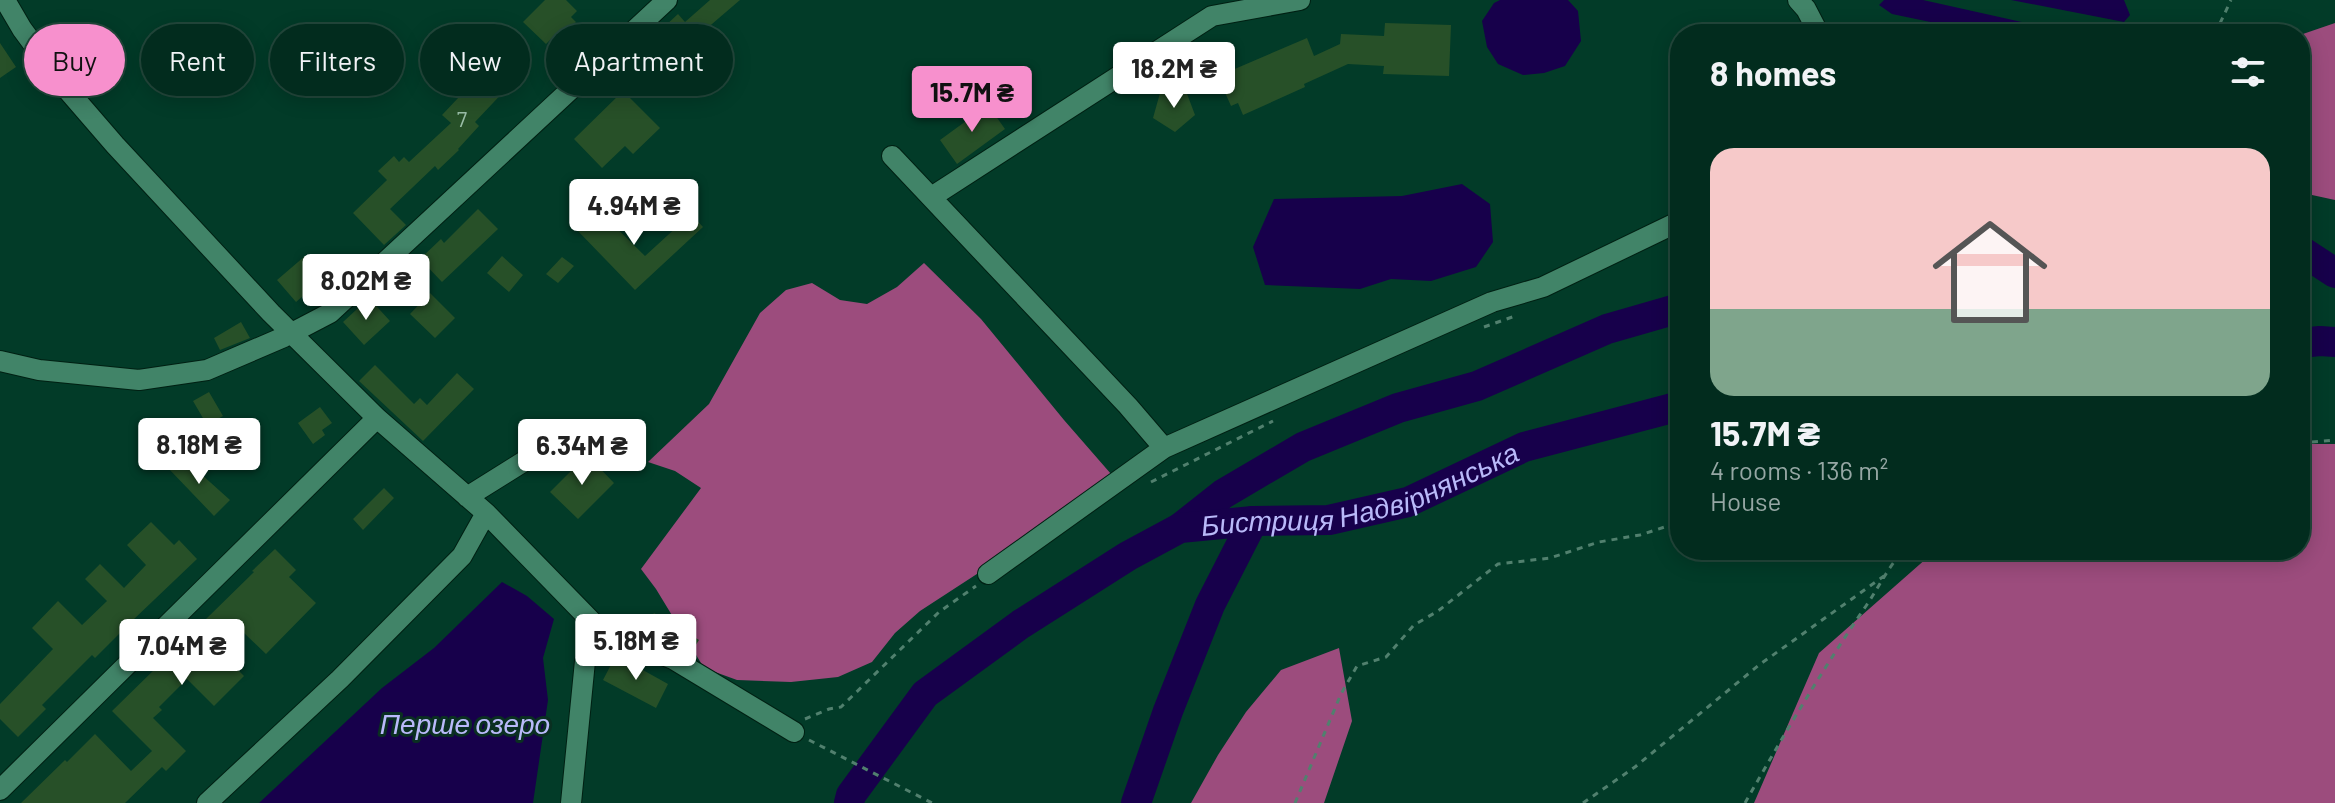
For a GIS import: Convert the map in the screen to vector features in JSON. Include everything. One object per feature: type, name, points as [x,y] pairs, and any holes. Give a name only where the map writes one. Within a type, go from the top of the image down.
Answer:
[{"type":"street","points":[[5,0],[22,29],[74,98],[153,187],[377,418],[486,513],[599,629],[673,659],[799,726]]},
{"type":"street","points":[[0,361],[39,370],[139,380],[207,370],[330,313],[667,0]]},
{"type":"street","points":[[933,196],[1206,8],[1300,0]]},
{"type":"street","points":[[1798,0],[1814,24]]},
{"type":"street","points":[[892,156],[933,196],[1164,448]]},
{"type":"street","points":[[986,577],[1164,448],[1492,302],[1543,287],[1670,226]]},
{"type":"street","points":[[0,790],[377,418]]},
{"type":"street","points":[[467,497],[555,442]]},
{"type":"street","points":[[207,803],[340,679],[462,556],[486,513]]},
{"type":"street","points":[[571,803],[585,661],[599,629]]},
{"type":"path","points":[[2220,24],[2231,0]]},
{"type":"path","points":[[1473,331],[1519,314]]},
{"type":"path","points":[[1148,483],[1275,420]]},
{"type":"path","points":[[2310,442],[2335,440]]},
{"type":"path","points":[[1295,803],[1341,694],[1357,666],[1386,657],[1414,625],[1438,611],[1498,564],[1550,558],[1599,542],[1640,535],[1670,525]]},
{"type":"path","points":[[1745,803],[1791,722],[1895,560]]},
{"type":"path","points":[[1583,803],[1635,767],[1759,665],[1884,576]]},
{"type":"path","points":[[799,726],[829,709],[841,707],[939,612],[986,577]]},
{"type":"path","points":[[799,726],[932,803]]},
{"type":"shaded area","points":[[2335,23],[2335,200],[2310,194],[2310,32]]},
{"type":"shaded area","points":[[924,263],[981,319],[1118,482],[920,611],[895,633],[872,662],[838,677],[791,682],[737,680],[704,668],[641,569],[701,488],[675,471],[648,462],[709,404],[760,313],[786,290],[812,283],[840,300],[867,304],[897,287]]},
{"type":"shaded area","points":[[2310,444],[2335,444],[2335,803],[1754,803],[1819,653],[1925,560],[2310,560]]},
{"type":"shaded area","points":[[1339,648],[1352,721],[1324,803],[1191,803],[1246,712],[1281,670]]},
{"type":"water","points":[[1500,0],[1568,0],[1578,11],[1581,41],[1565,66],[1544,73],[1523,75],[1498,64],[1487,47],[1482,21],[1494,3]]},
{"type":"water","points":[[1884,0],[1923,0],[2030,24],[1940,24],[1892,14],[1879,5]]},
{"type":"water","points":[[2011,0],[2124,0],[2130,15],[2124,22]]},
{"type":"water","points":[[1462,184],[1490,204],[1493,242],[1476,267],[1431,281],[1391,279],[1360,289],[1265,285],[1253,247],[1274,199],[1402,196]]},
{"type":"water","name":"Перше озеро","points":[[502,582],[527,596],[554,619],[543,658],[548,700],[533,803],[259,803],[382,688],[434,648]]},
{"type":"building","points":[[545,0],[566,0],[577,11],[571,17],[576,22],[574,24],[546,24],[546,44],[530,29],[530,24],[523,22]]},
{"type":"building","points":[[710,0],[740,0],[712,24],[667,24],[678,14],[685,22]]},
{"type":"building","points":[[1385,23],[1451,25],[1449,76],[1383,74],[1384,66],[1348,64],[1243,115],[1238,103],[1231,106],[1219,79],[1224,77],[1223,74],[1307,38],[1314,56],[1340,44],[1341,34],[1384,36]]},
{"type":"building","points":[[0,43],[16,67],[0,78]]},
{"type":"building","points":[[1186,91],[1195,115],[1175,132],[1153,118],[1160,93]]},
{"type":"building","points":[[460,96],[500,96],[475,122],[479,126],[459,150],[438,170],[435,166],[390,209],[406,225],[384,245],[353,213],[387,180],[378,171],[394,156],[399,162],[404,157],[409,162],[451,123],[442,115]]},
{"type":"building","points":[[618,96],[628,96],[660,128],[633,154],[625,146],[602,168],[574,139]]},
{"type":"building","points":[[988,105],[1005,129],[957,164],[940,140]]},
{"type":"building","points":[[596,208],[645,256],[691,214],[703,227],[635,290],[576,229]]},
{"type":"building","points":[[478,209],[498,229],[442,282],[420,259],[441,239],[444,243]]},
{"type":"building","points":[[305,256],[324,278],[296,302],[277,280]]},
{"type":"building","points":[[502,256],[523,275],[509,292],[487,273]]},
{"type":"building","points":[[562,257],[574,266],[558,283],[546,274]]},
{"type":"building","points":[[430,293],[455,318],[435,338],[410,314]]},
{"type":"building","points":[[369,298],[390,321],[364,345],[343,322]]},
{"type":"building","points":[[241,322],[250,338],[220,350],[214,338]]},
{"type":"building","points":[[375,365],[414,404],[420,398],[427,405],[457,373],[474,389],[423,441],[359,381]]},
{"type":"building","points":[[209,392],[223,416],[207,425],[193,401]]},
{"type":"building","points":[[320,407],[332,423],[322,430],[325,435],[313,444],[298,423]]},
{"type":"building","points":[[587,455],[614,483],[578,519],[550,492]]},
{"type":"building","points":[[181,456],[230,500],[214,516],[168,468]]},
{"type":"building","points":[[384,488],[394,498],[363,530],[353,519]]},
{"type":"building","points":[[151,522],[174,545],[179,540],[197,559],[133,620],[143,631],[130,644],[120,633],[95,658],[92,655],[42,705],[46,709],[18,737],[0,719],[0,704],[53,649],[32,628],[58,601],[82,625],[107,601],[85,579],[100,564],[124,588],[146,565],[127,545]]},
{"type":"building","points":[[275,549],[296,570],[289,577],[316,603],[266,654],[243,632],[221,653],[244,676],[214,706],[187,679],[159,707],[162,710],[153,718],[186,751],[166,771],[162,767],[125,803],[21,803],[95,734],[131,771],[152,751],[112,711]]},
{"type":"building","points":[[654,613],[699,640],[690,654],[642,632]]},
{"type":"building","points":[[616,655],[668,684],[656,708],[603,680]]},
{"type":"waterway","points":[[2310,257],[2335,273]]},
{"type":"waterway","points":[[1180,528],[1223,494],[1303,447],[1398,408],[1477,386],[1607,329],[1670,311]]},
{"type":"waterway","name":"Бистриця Надвірнянська","points":[[2310,342],[2335,342]]},
{"type":"waterway","name":"Бистриця Надвірнянська","points":[[849,803],[851,795],[925,694],[1021,624],[1128,556],[1180,528],[1253,521],[1329,520],[1408,502],[1524,447],[1670,409]]},
{"type":"waterway","points":[[1136,803],[1210,605],[1253,521]]}]
